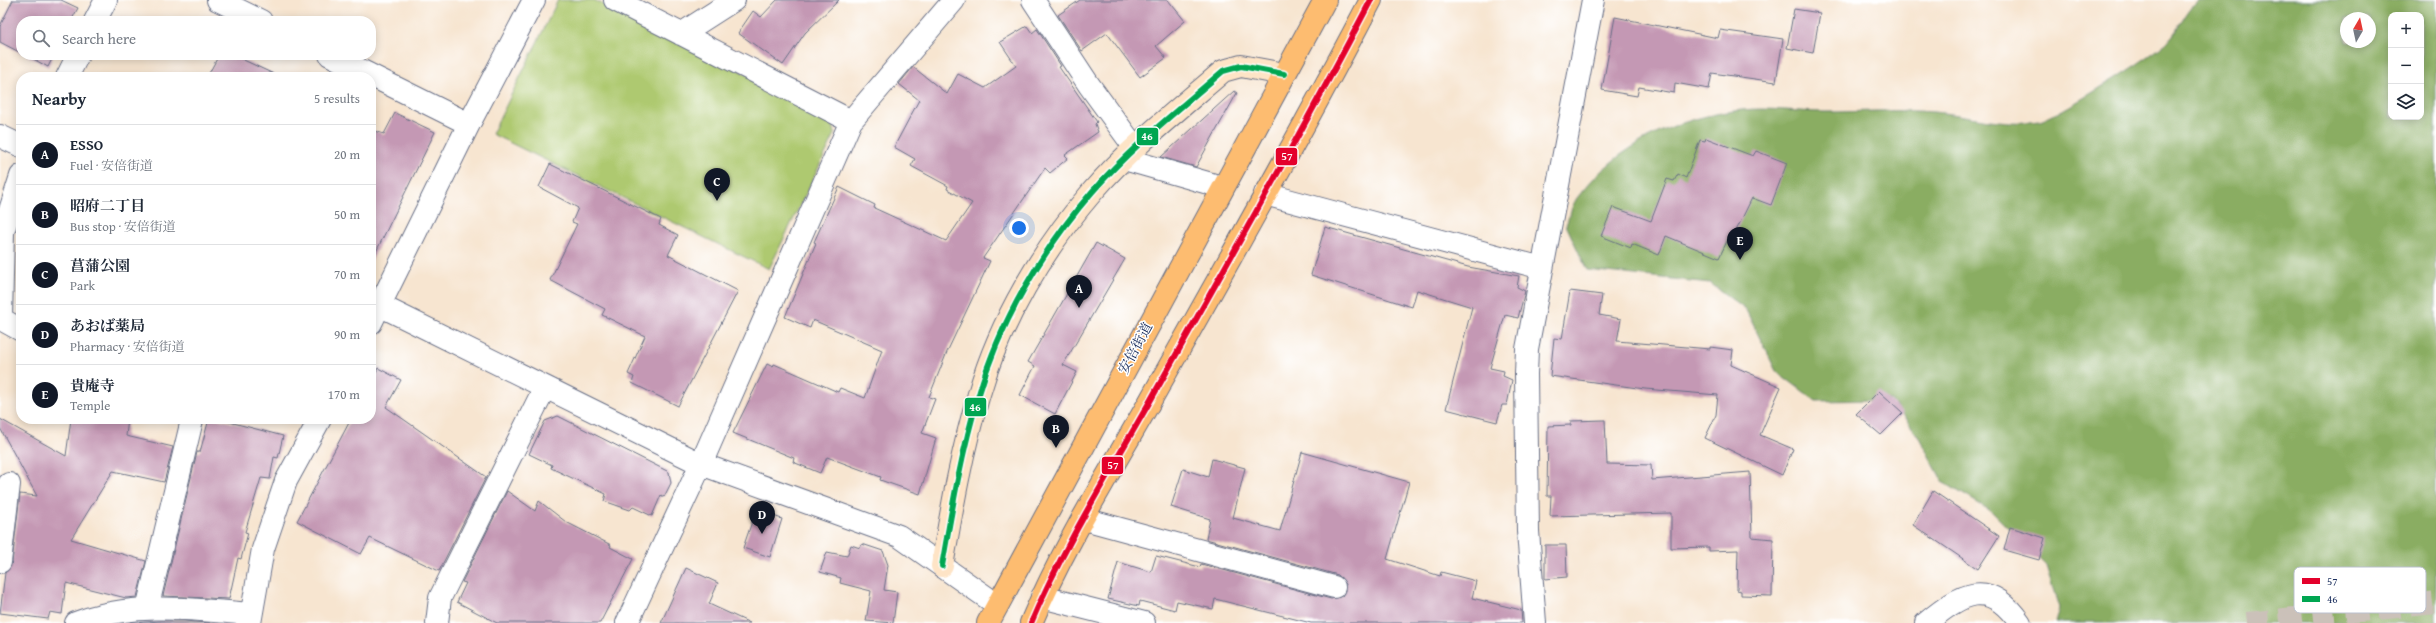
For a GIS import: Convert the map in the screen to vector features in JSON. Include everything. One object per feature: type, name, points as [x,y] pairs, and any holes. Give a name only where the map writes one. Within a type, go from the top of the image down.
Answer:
[{"type":"main road","name":"安倍街道","points":[[992,614],[1222,187],[1325,0]]},
{"type":"main road","points":[[1031,623],[1042,597],[1084,519],[1323,91],[1371,0]]},
{"type":"street","points":[[98,16],[106,0]]},
{"type":"street","points":[[218,0],[251,16]]},
{"type":"street","points":[[376,306],[534,0]]},
{"type":"street","points":[[615,0],[851,121]]},
{"type":"street","points":[[681,34],[734,0]]},
{"type":"street","points":[[627,623],[701,464],[851,121],[954,0]]},
{"type":"street","points":[[1034,0],[1089,85],[1129,153],[1222,187]]},
{"type":"street","points":[[1535,623],[1528,531],[1526,374],[1528,348],[1593,0]]},
{"type":"street","points":[[70,72],[76,60]]},
{"type":"street","points":[[340,60],[364,72]]},
{"type":"street","points":[[942,566],[960,465],[979,392],[999,341],[1021,294],[1063,228],[1093,191],[1129,153],[1223,71],[1241,66],[1284,74]]},
{"type":"street","points":[[376,78],[470,124]]},
{"type":"street","points":[[0,136],[16,144]]},
{"type":"street","points":[[16,192],[3,232],[1,320],[16,328]]},
{"type":"street","points":[[1265,194],[1542,268]]},
{"type":"street","points":[[376,311],[545,386],[701,464],[899,536],[942,566],[992,614]]},
{"type":"street","points":[[437,623],[440,598],[545,386]]},
{"type":"street","points":[[147,609],[191,424]]},
{"type":"street","points":[[76,623],[147,609],[170,607],[250,618],[263,549],[286,481],[317,424]]},
{"type":"street","points":[[0,562],[9,484]]},
{"type":"street","points":[[1084,519],[1334,587]]},
{"type":"street","points":[[1926,623],[1960,597],[1976,594],[2002,601],[2020,623]]},
{"type":"street","points":[[1042,597],[1144,623]]},
{"type":"green space","points":[[558,0],[594,0],[831,115],[835,134],[769,269],[492,134]]},
{"type":"green space","points":[[2198,0],[2436,0],[2436,623],[2055,623],[2059,608],[2046,566],[1991,511],[1943,482],[1917,434],[1891,400],[1816,401],[1776,371],[1746,310],[1710,283],[1587,270],[1566,225],[1577,198],[1593,179],[1611,163],[1650,137],[1694,119],[1742,110],[1763,109],[1825,112],[1934,112],[2000,121],[2039,121],[2064,109],[2126,71],[2160,48],[2172,36]]},
{"type":"building","points":[[13,0],[61,0],[78,8],[74,16],[16,16],[16,50],[0,42],[0,26]]},
{"type":"building","points":[[777,0],[839,0],[805,33],[783,65],[738,33],[753,11],[761,17]]},
{"type":"building","points":[[1080,0],[1168,0],[1185,21],[1156,46],[1166,58],[1140,77],[1107,33],[1082,51],[1058,15]]},
{"type":"building","points":[[1794,9],[1820,13],[1813,53],[1787,48]]},
{"type":"building","points":[[1615,17],[1718,38],[1720,30],[1783,39],[1776,82],[1712,73],[1709,89],[1675,83],[1674,93],[1639,87],[1637,96],[1602,90]]},
{"type":"building","points":[[1027,26],[1032,33],[1037,29],[1061,66],[1059,67],[1097,122],[1095,124],[1098,132],[1065,155],[1068,158],[1050,173],[1045,168],[983,258],[990,261],[947,352],[929,397],[935,399],[922,433],[936,438],[920,494],[880,480],[881,477],[827,457],[820,473],[793,462],[794,458],[733,433],[767,364],[773,367],[774,364],[838,392],[840,388],[865,398],[882,350],[813,320],[810,328],[785,317],[816,243],[814,242],[839,187],[875,205],[874,208],[946,241],[972,203],[947,189],[948,186],[911,166],[915,159],[894,147],[919,100],[899,84],[913,67],[947,94],[958,74],[985,88],[1016,66],[1000,42]]},
{"type":"building","points":[[35,60],[52,60],[48,67]]},
{"type":"building","points":[[216,60],[244,60],[269,72],[210,72]]},
{"type":"building","points":[[1234,91],[1237,93],[1196,167],[1161,157]]},
{"type":"building","points":[[395,113],[435,132],[376,252],[376,132],[384,134]]},
{"type":"building","points":[[1706,138],[1753,156],[1756,151],[1787,163],[1771,205],[1752,198],[1734,235],[1730,235],[1719,258],[1666,236],[1659,255],[1632,244],[1631,248],[1601,236],[1613,207],[1651,221],[1667,179],[1674,181],[1678,174],[1686,178],[1700,140],[1705,141]]},
{"type":"building","points":[[550,164],[661,219],[659,225],[678,235],[668,255],[738,291],[678,406],[632,383],[634,377],[628,374],[645,336],[602,315],[605,309],[550,280],[577,224],[572,222],[578,208],[539,187]]},
{"type":"building","points":[[1325,227],[1468,267],[1519,276],[1517,287],[1525,291],[1518,318],[1505,315],[1490,368],[1504,371],[1503,376],[1512,380],[1507,405],[1502,405],[1497,422],[1446,409],[1472,307],[1417,290],[1412,307],[1311,275]]},
{"type":"building","points":[[1096,243],[1125,259],[1063,365],[1077,372],[1055,414],[1020,395],[1035,366],[1028,362]]},
{"type":"building","points":[[1570,291],[1602,295],[1599,315],[1621,319],[1617,341],[1710,349],[1710,347],[1733,350],[1731,365],[1781,387],[1760,435],[1793,449],[1782,475],[1705,438],[1716,415],[1718,395],[1645,389],[1550,376],[1554,338],[1562,339]]},
{"type":"building","points":[[378,368],[401,380],[386,407],[486,477],[439,571],[370,538],[361,554],[297,521],[348,424],[376,424],[376,372]]},
{"type":"building","points":[[1879,391],[1903,413],[1881,435],[1856,414]]},
{"type":"building","points":[[558,416],[669,472],[671,483],[664,497],[661,495],[652,516],[633,507],[630,510],[604,501],[606,494],[551,468],[552,465],[529,454],[545,421]]},
{"type":"building","points":[[0,419],[66,456],[70,424],[127,424],[126,436],[173,447],[164,482],[113,471],[71,539],[146,561],[137,597],[126,598],[66,583],[62,614],[50,612],[48,619],[0,613],[5,573],[12,563],[20,494],[37,496],[0,428]]},
{"type":"building","points":[[1605,420],[1607,464],[1651,465],[1652,480],[1750,472],[1752,537],[1773,539],[1772,596],[1741,595],[1741,591],[1737,590],[1738,550],[1709,551],[1709,547],[1671,548],[1671,513],[1550,516],[1551,496],[1547,496],[1548,426],[1571,425],[1571,421]]},
{"type":"building","points":[[208,424],[237,424],[283,436],[278,458],[274,457],[270,479],[261,478],[245,532],[248,533],[241,559],[238,558],[229,599],[163,596],[197,452],[200,452]]},
{"type":"building","points":[[1302,452],[1409,482],[1387,559],[1440,576],[1441,572],[1476,581],[1472,598],[1521,610],[1522,623],[1311,623],[1215,599],[1213,609],[1177,601],[1175,610],[1140,601],[1139,606],[1108,599],[1118,562],[1151,572],[1156,556],[1200,567],[1201,564],[1331,599],[1342,596],[1346,584],[1338,575],[1206,539],[1210,519],[1171,507],[1183,469],[1208,477],[1212,459],[1245,468],[1233,518],[1280,531]]},
{"type":"building","points":[[507,491],[535,511],[539,501],[566,522],[611,545],[610,547],[633,559],[600,623],[497,623],[457,602],[466,583],[462,582]]},
{"type":"building","points":[[1933,491],[1999,536],[1978,569],[1913,525]]},
{"type":"building","points":[[756,510],[782,519],[770,557],[743,548]]},
{"type":"building","points":[[2010,527],[2045,538],[2039,560],[2004,550]]},
{"type":"building","points":[[862,544],[883,551],[888,565],[884,590],[897,592],[893,623],[866,621],[871,591],[840,583],[841,578],[820,572],[827,552],[847,556],[851,545],[860,548]]},
{"type":"building","points":[[1545,545],[1566,545],[1567,577],[1545,579]]},
{"type":"building","points":[[686,568],[718,583],[709,604],[750,623],[661,623]]},
{"type":"building","points":[[184,621],[210,623],[129,623]]},
{"type":"tunnel","points":[[2426,604],[2436,603]]},
{"type":"tunnel","points":[[2247,623],[2342,613]]},
{"type":"transit line","name":"57","points":[[1031,623],[1057,567],[1102,484],[1262,202],[1371,0]]},
{"type":"transit line","name":"46","points":[[942,566],[962,458],[973,415],[988,367],[1011,313],[1040,262],[1057,237],[1074,214],[1107,175],[1155,129],[1223,71],[1241,66],[1284,74]]},
{"type":"place","name":"菖蒲公園","points":[[717,201]]},
{"type":"place","name":"貴庵寺","points":[[1740,260]]},
{"type":"place","name":"ESSO","points":[[1079,308]]},
{"type":"place","name":"昭府二丁目","points":[[1056,448]]},
{"type":"place","name":"あおば薬局","points":[[762,534]]}]
